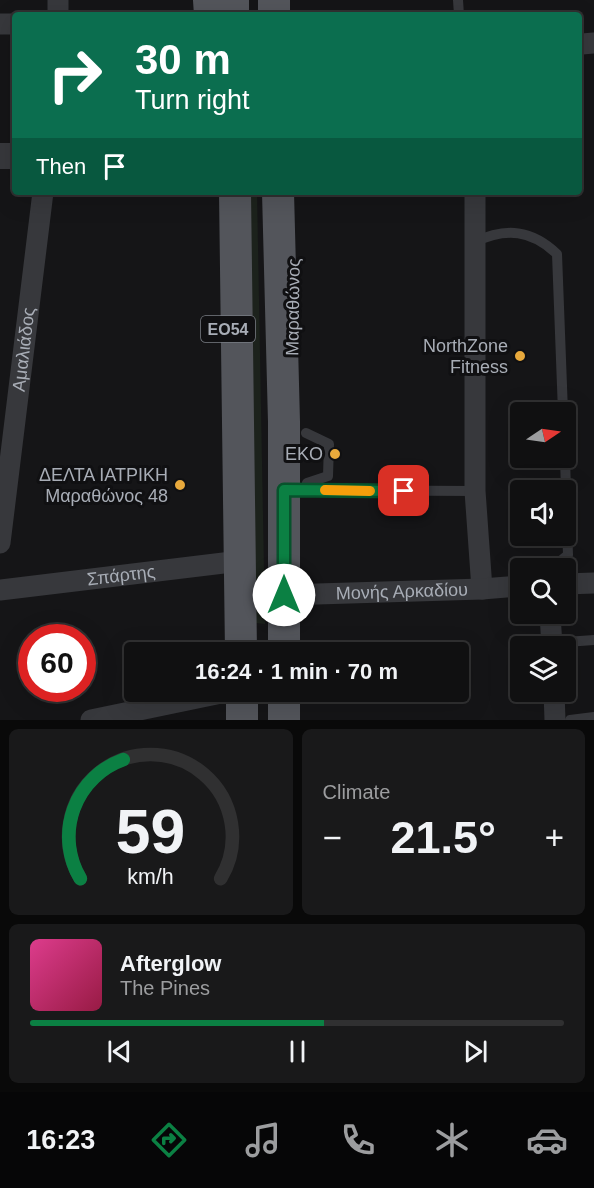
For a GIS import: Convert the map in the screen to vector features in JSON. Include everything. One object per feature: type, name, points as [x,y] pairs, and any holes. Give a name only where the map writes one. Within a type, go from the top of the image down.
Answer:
[{"type":"main road","name":"ΕΟ54","points":[[216,195],[240,467]]},
{"type":"main road","name":"ΕΟ54","points":[[235,195],[241,642]]},
{"type":"main road","name":"Μαραθώνος","points":[[278,195],[295,427]]},
{"type":"main road","name":"Μαραθώνος","points":[[284,642],[284,595],[295,486],[294,195]]},
{"type":"main road","points":[[242,702],[242,720]]},
{"type":"main road","points":[[284,702],[284,720]]},
{"type":"street","name":"Αμαλιάδος","points":[[0,543],[43,195]]},
{"type":"street","points":[[475,195],[475,491],[482,589]]},
{"type":"street","name":"Σπάρτης","points":[[0,590],[240,561]]},
{"type":"street","points":[[576,584],[594,583]]},
{"type":"street","name":"Μονής Αρκαδίου","points":[[284,595],[510,587]]},
{"type":"street","points":[[91,720],[178,702]]},
{"type":"street","points":[[554,702],[555,720]]},
{"type":"lane","points":[[475,242],[494,234],[515,233],[547,244],[557,254],[563,402]]},
{"type":"lane","points":[[295,427],[329,444],[328,476],[295,486]]},
{"type":"lane","points":[[564,558],[568,555],[565,468]]},
{"type":"lane","points":[[295,486],[475,491]]},
{"type":"lane","points":[[576,642],[594,640]]},
{"type":"lane","points":[[570,720],[594,717]]},
{"type":"shaded area","points":[[250,195],[257,195],[265,624],[256,623]]},
{"type":"slow traffic","points":[[325,490],[370,491]]},
{"type":"place","name":"NorthZone Fitness","points":[[520,356]]},
{"type":"place","name":"EKO","points":[[335,454]]},
{"type":"place","name":"ΔΕΛΤΑ ΙΑΤΡΙΚΗ Μαραθώνος 48","points":[[180,485]]},
{"type":"route","points":[[284,595],[284,490],[404,491]]}]
